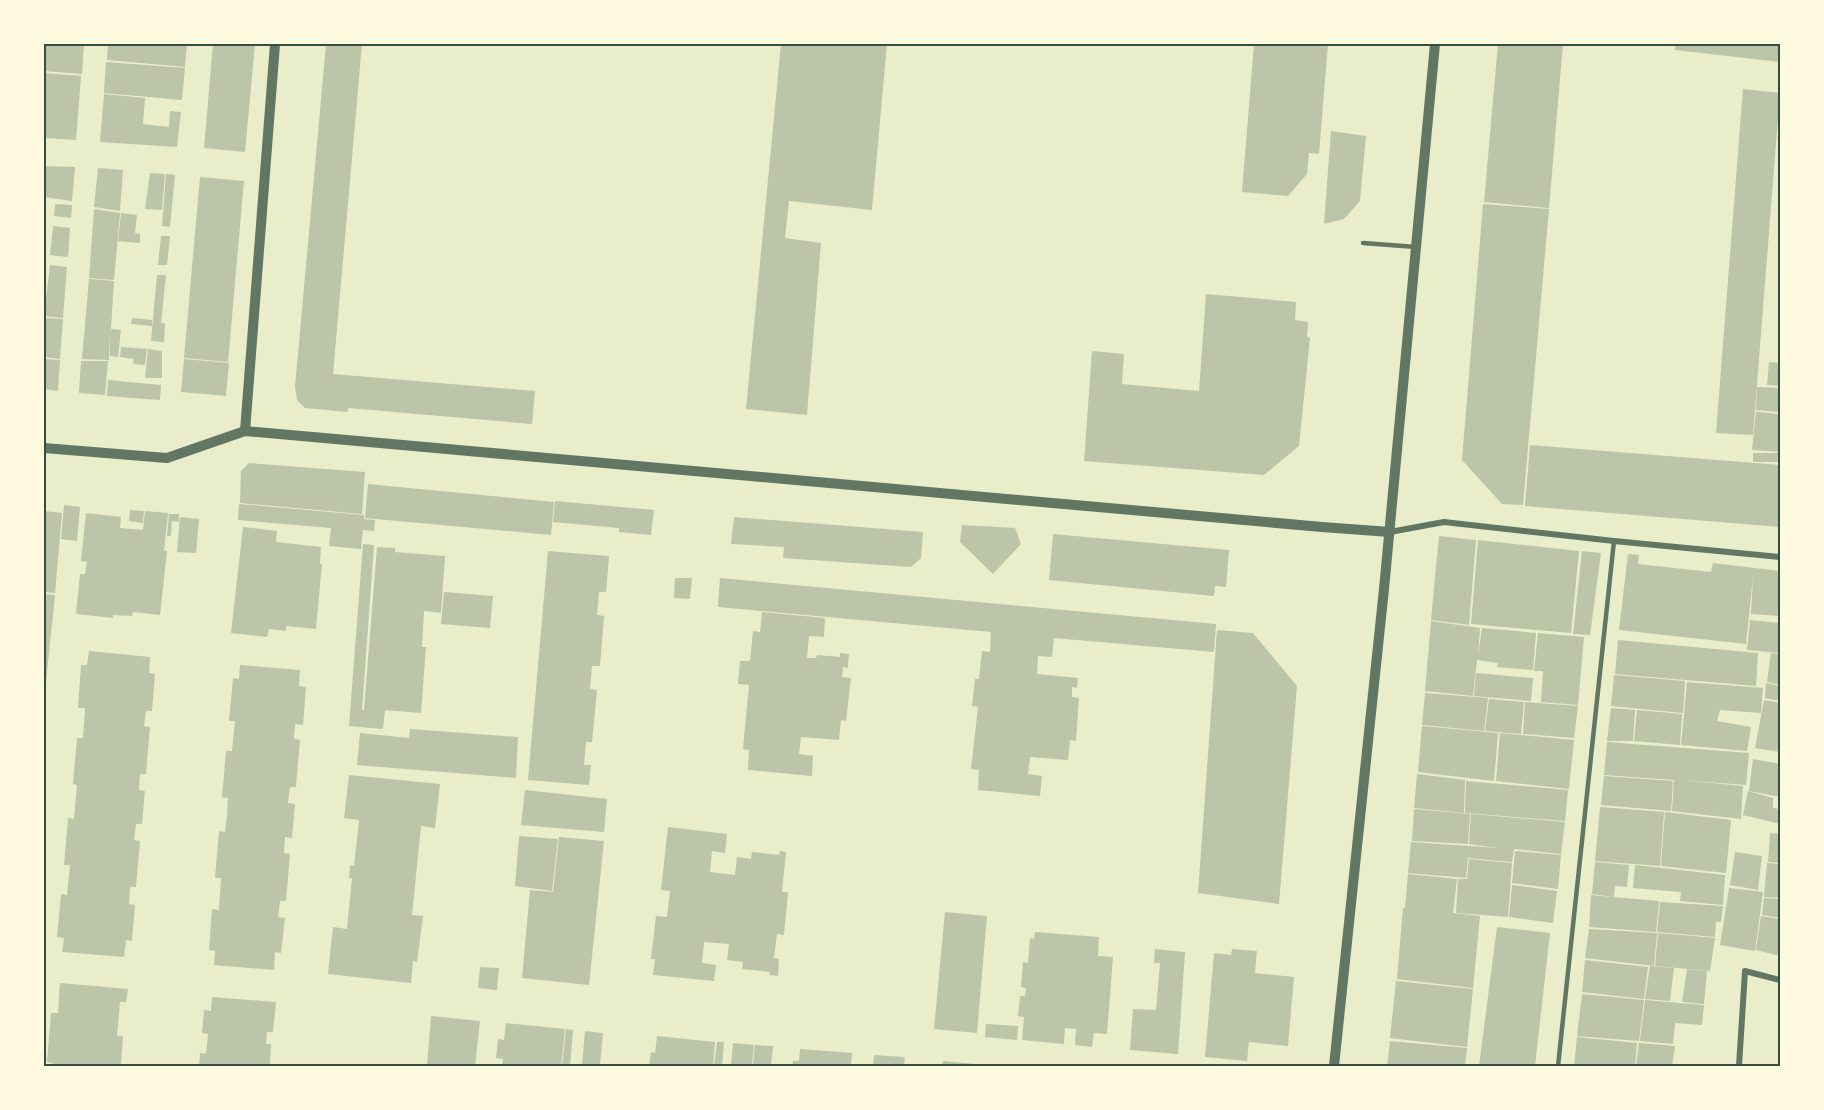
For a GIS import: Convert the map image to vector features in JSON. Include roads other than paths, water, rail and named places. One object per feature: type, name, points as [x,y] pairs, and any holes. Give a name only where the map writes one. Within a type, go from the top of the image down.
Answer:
[{"type":"street","points":[[245,431],[275,44]]},
{"type":"street","points":[[1334,1066],[1390,532],[1435,44]]},
{"type":"street","points":[[44,448],[167,458],[245,431],[1322,527],[1390,532],[1444,522],[1614,542],[1780,557]]},
{"type":"street","points":[[1739,1066],[1745,971],[1780,980]]},
{"type":"lane","points":[[1363,243],[1416,247]]},
{"type":"lane","points":[[1558,1066],[1614,542]]}]
